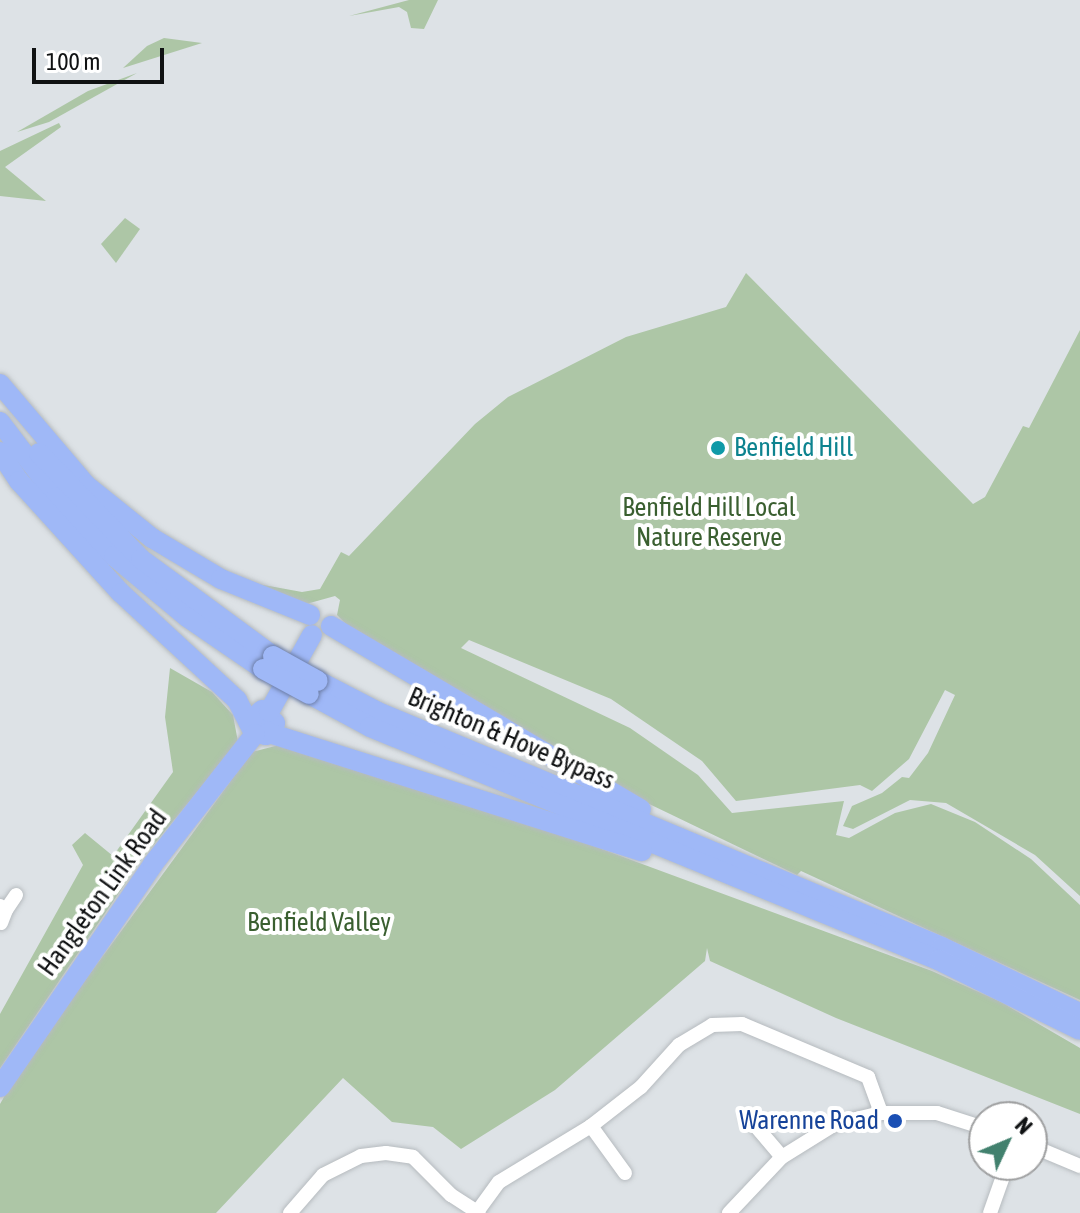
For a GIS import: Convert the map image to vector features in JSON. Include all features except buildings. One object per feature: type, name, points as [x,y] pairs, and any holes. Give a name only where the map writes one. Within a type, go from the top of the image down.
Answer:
[{"type":"highway","points":[[0,384],[86,485],[152,538],[221,579],[311,625]]},
{"type":"highway","name":"Brighton & Hove Bypass","points":[[0,397],[76,497],[141,559],[268,663]]},
{"type":"highway","name":"Brighton & Hove Bypass","points":[[0,422],[57,497],[114,556],[187,617],[268,663],[314,687],[942,947],[1080,1013]]},
{"type":"highway","points":[[0,452],[19,481],[121,593],[232,694],[258,730],[764,890]]},
{"type":"highway","points":[[258,730],[256,711],[269,712],[311,625],[324,613],[331,626],[415,680],[718,853]]},
{"type":"highway","name":"Brighton & Hove Bypass","points":[[314,687],[370,727],[938,960],[1080,1030]]},
{"type":"highway","name":"Hangleton Link Road","points":[[0,1087],[153,864],[258,730]]},
{"type":"street","points":[[3,913],[16,895]]},
{"type":"street","points":[[290,1213],[323,1175],[361,1156],[386,1153],[413,1157],[451,1195],[478,1212],[499,1182],[591,1126],[641,1087],[679,1045],[712,1025],[742,1024],[868,1077],[881,1113]]},
{"type":"street","points":[[729,1213],[782,1157],[835,1124],[881,1113],[937,1113],[968,1123]]},
{"type":"street","points":[[748,1117],[782,1157]]},
{"type":"street","points":[[591,1126],[625,1173]]},
{"type":"street","points":[[1048,1153],[1080,1166]]},
{"type":"street","points":[[990,1213],[1001,1181]]},
{"type":"green space","points":[[409,0],[438,0],[424,29],[411,28],[407,12],[399,7],[349,16]]},
{"type":"green space","points":[[164,38],[202,43],[123,68],[147,46]]},
{"type":"green space","points":[[137,73],[49,122],[17,132],[88,91]]},
{"type":"green space","points":[[59,123],[61,127],[5,167],[46,201],[0,196],[0,151]]},
{"type":"green space","points":[[125,218],[140,229],[116,263],[101,244]]},
{"type":"green space","name":"Benfield Hill Local Nature Reserve","points":[[746,273],[973,504],[985,497],[1023,426],[1029,428],[1080,330],[1080,896],[1035,855],[946,803],[910,800],[853,829],[843,826],[852,806],[882,793],[902,777],[909,778],[928,753],[955,695],[945,690],[909,759],[872,791],[860,785],[736,801],[702,761],[611,699],[469,640],[461,648],[630,728],[698,775],[732,813],[844,801],[836,835],[849,838],[895,813],[931,804],[975,822],[1031,859],[1080,905],[1080,1000],[801,871],[797,875],[589,775],[354,632],[337,615],[340,600],[335,596],[299,606],[258,584],[302,592],[320,589],[341,552],[349,556],[475,424],[508,397],[626,337],[726,307]]},
{"type":"green space","points":[[170,668],[212,692],[233,715],[238,742],[142,859],[0,1068],[0,1014],[83,865],[72,845],[85,833],[113,856],[173,772],[165,717]]},
{"type":"green space","name":"Benfield Valley","points":[[279,745],[588,844],[932,971],[1001,1002],[1080,1048],[1080,1114],[836,1018],[710,961],[707,948],[705,961],[555,1090],[461,1149],[433,1127],[392,1122],[343,1078],[216,1213],[0,1213],[0,1104],[19,1071],[252,752]]},
{"type":"place","name":"Benfield Hill","points":[[718,448]]},
{"type":"place","name":"Warenne Road","points":[[895,1121]]}]
